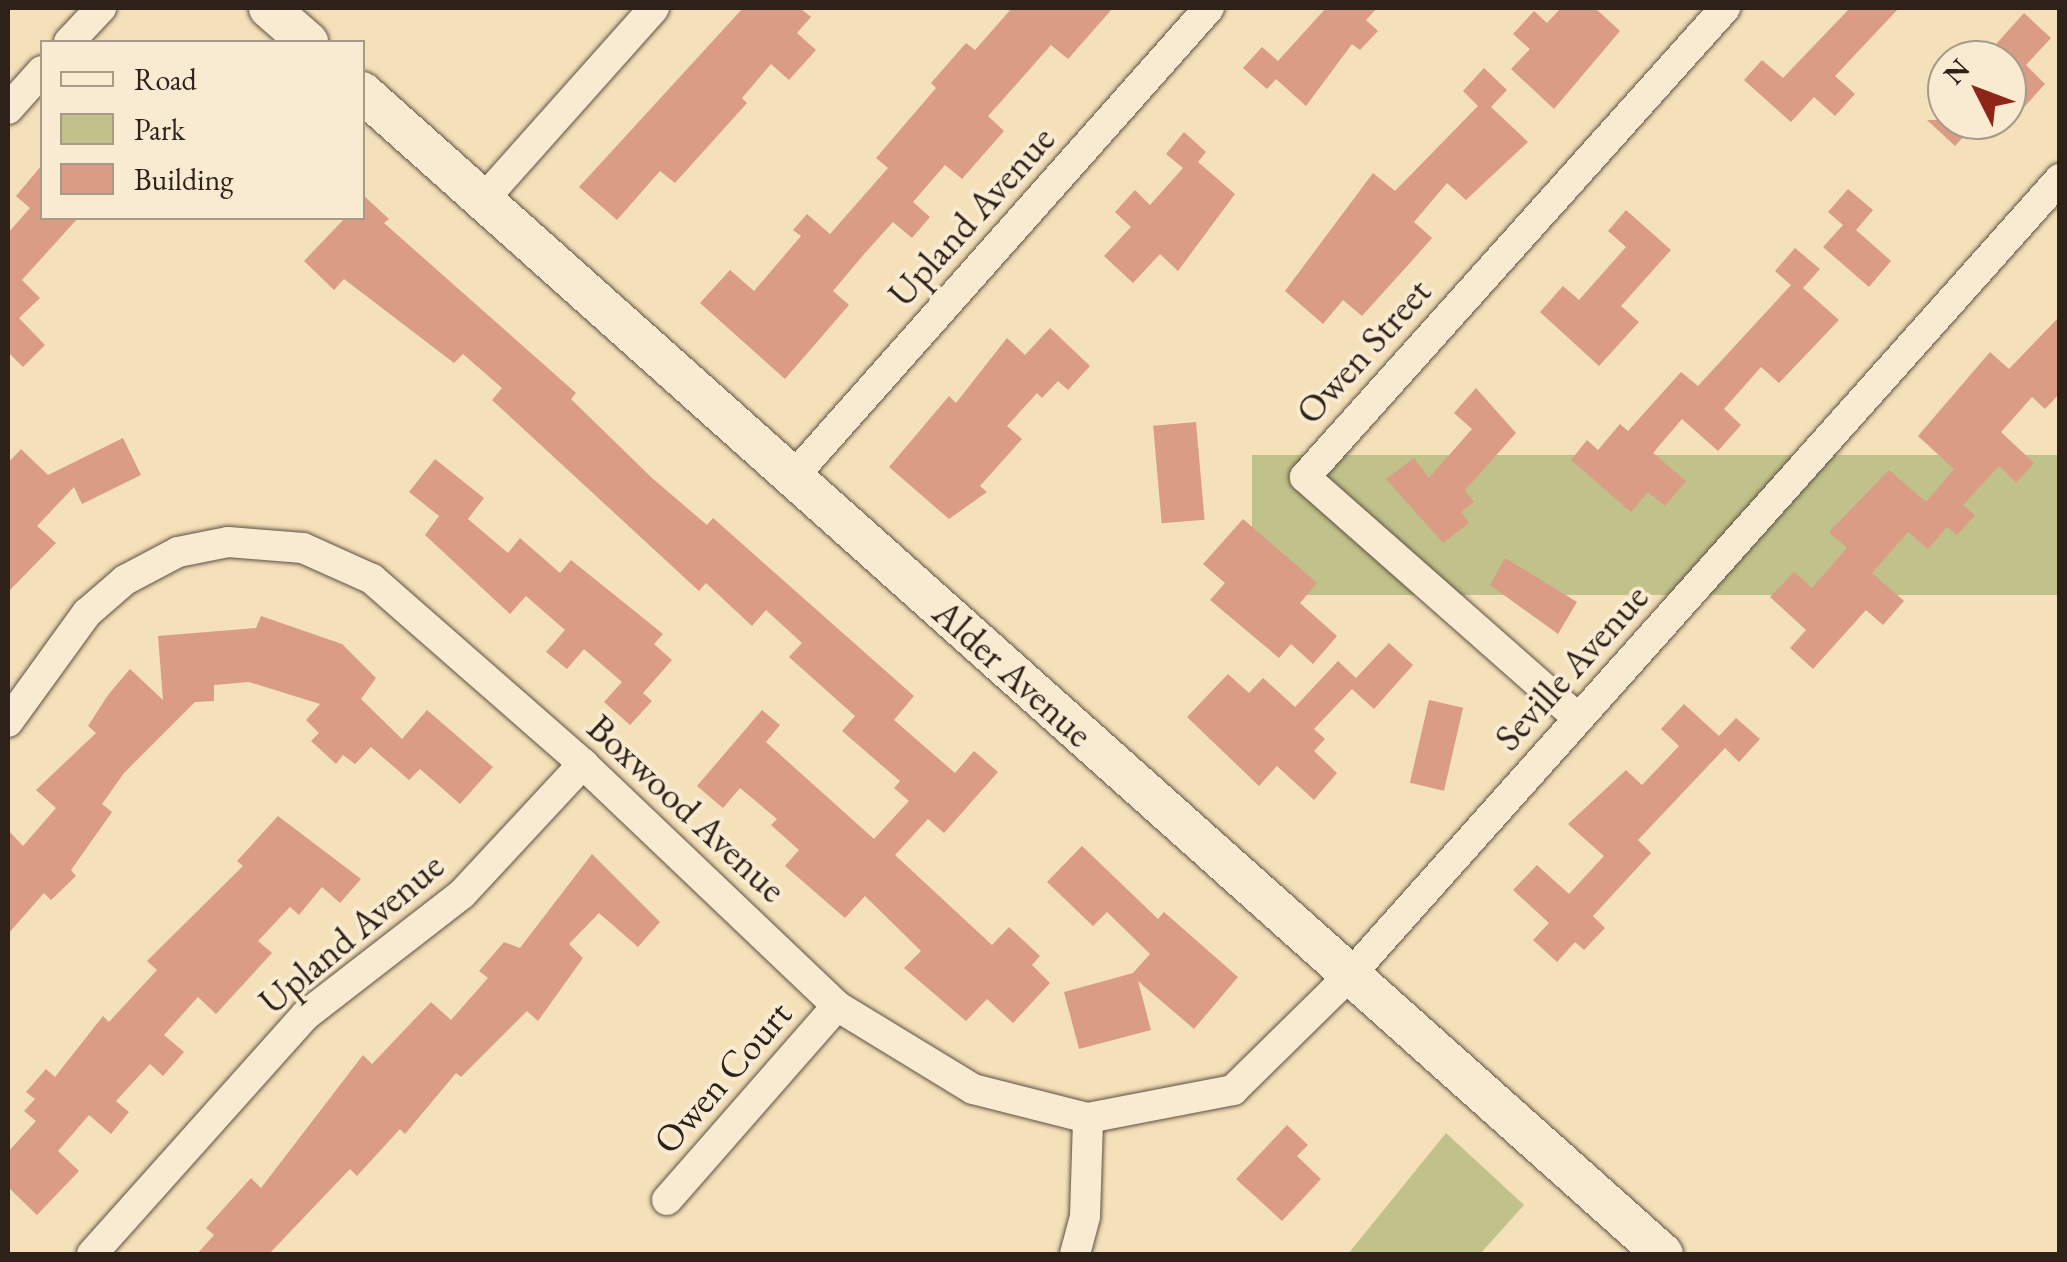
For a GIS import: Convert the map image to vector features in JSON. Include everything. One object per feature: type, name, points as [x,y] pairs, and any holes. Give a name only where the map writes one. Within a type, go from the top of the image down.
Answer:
[{"type":"main road","points":[[268,8],[306,40]]},
{"type":"main road","name":"Alder Avenue","points":[[365,95],[1663,1254]]},
{"type":"street","points":[[70,40],[101,8]]},
{"type":"street","points":[[483,200],[654,8]]},
{"type":"street","name":"Upland Avenue","points":[[793,476],[1209,8]]},
{"type":"street","name":"Owen Street","points":[[1578,718],[1305,477],[1725,8]]},
{"type":"street","points":[[8,109],[40,73]]},
{"type":"street","name":"Seville Avenue","points":[[1088,1118],[1233,1090],[1350,975],[2060,178]]},
{"type":"street","name":"Boxwood Avenue","points":[[8,722],[87,614],[125,580],[178,552],[244,540],[303,548],[372,579],[583,764],[837,1006],[973,1089],[1088,1118]]},
{"type":"street","name":"Upland Avenue","points":[[92,1254],[306,1015],[462,894],[583,764]]},
{"type":"street","name":"Owen Court","points":[[666,1200],[837,1006]]},
{"type":"street","points":[[1074,1254],[1085,1216],[1088,1118]]},
{"type":"green space","points":[[1252,455],[2059,455],[2059,595],[1252,595]]},
{"type":"green space","points":[[1446,1133],[1524,1205],[1480,1254],[1348,1254]]},
{"type":"building","points":[[743,8],[800,8],[811,17],[797,33],[816,50],[789,80],[771,64],[742,98],[747,103],[675,183],[660,171],[617,220],[579,187]]},
{"type":"building","points":[[1012,8],[1113,8],[1068,59],[1051,45],[988,116],[1004,131],[962,179],[945,165],[913,202],[930,217],[912,238],[893,222],[865,253],[833,291],[849,305],[785,379],[700,303],[730,270],[754,291],[801,236],[793,230],[807,214],[830,234],[888,168],[876,158],[936,88],[931,83],[966,43],[975,50]]},
{"type":"building","points":[[1326,8],[1377,8],[1366,20],[1378,31],[1360,50],[1352,44],[1306,106],[1276,79],[1267,89],[1243,68],[1262,47],[1278,61]]},
{"type":"building","points":[[1561,8],[1595,8],[1620,31],[1554,109],[1511,69],[1530,49],[1513,34],[1534,11],[1547,23]]},
{"type":"building","points":[[1850,8],[1899,8],[1835,76],[1855,94],[1835,116],[1814,97],[1791,122],[1744,80],[1762,60],[1783,78]]},
{"type":"building","points":[[2024,13],[2051,38],[2027,64],[2027,40],[2000,40]]},
{"type":"building","points":[[2027,66],[2045,84],[2027,104]]},
{"type":"building","points":[[1484,68],[1507,90],[1491,107],[1528,142],[1466,200],[1447,183],[1414,222],[1432,238],[1362,316],[1343,300],[1323,324],[1285,291],[1373,173],[1395,191],[1478,106],[1463,91]]},
{"type":"building","points":[[1184,132],[1206,152],[1198,162],[1235,194],[1178,271],[1160,254],[1133,283],[1104,256],[1131,227],[1115,212],[1135,190],[1150,205],[1183,168],[1166,154]]},
{"type":"building","points":[[40,167],[40,220],[76,220],[22,280],[40,298],[19,318],[45,345],[23,367],[8,352],[8,233],[30,208],[16,196]]},
{"type":"building","points":[[1848,189],[1873,210],[1856,230],[1891,261],[1869,287],[1823,247],[1843,225],[1828,212]]},
{"type":"building","points":[[365,197],[389,219],[384,223],[576,393],[571,399],[652,478],[707,525],[713,518],[914,696],[894,720],[955,773],[974,751],[998,772],[944,833],[928,819],[895,855],[992,945],[1009,927],[1040,956],[1032,965],[1050,983],[1013,1023],[987,999],[966,1021],[904,968],[921,951],[865,896],[845,918],[785,866],[799,850],[771,825],[777,819],[740,788],[723,808],[697,786],[762,710],[780,725],[766,742],[874,839],[909,801],[894,788],[900,781],[842,731],[855,716],[789,657],[802,643],[766,610],[752,626],[706,583],[699,591],[492,400],[502,388],[463,354],[454,363],[344,279],[334,290],[304,261],[343,220],[365,220]]},
{"type":"building","points":[[1626,210],[1671,250],[1621,306],[1639,322],[1599,366],[1540,312],[1563,286],[1579,300],[1626,247],[1608,231]]},
{"type":"building","points":[[1795,248],[1820,269],[1803,288],[1839,320],[1779,383],[1761,367],[1724,409],[1741,425],[1718,451],[1682,419],[1653,453],[1686,481],[1665,506],[1648,492],[1631,512],[1571,460],[1587,440],[1598,450],[1620,424],[1628,431],[1681,372],[1698,386],[1791,285],[1775,271]]},
{"type":"building","points":[[2060,316],[2060,393],[2045,409],[2032,397],[2001,432],[2034,463],[2016,483],[1999,466],[1963,505],[1975,515],[1957,535],[1947,527],[1928,549],[1908,532],[1872,573],[1904,601],[1883,625],[1866,610],[1813,669],[1790,648],[1806,630],[1770,597],[1794,572],[1812,588],[1847,548],[1829,532],[1889,470],[1926,502],[1954,469],[1918,436],[1990,352],[2009,369]]},
{"type":"building","points":[[1050,328],[1090,366],[1068,390],[1058,381],[1042,398],[1037,393],[1007,426],[1022,439],[980,486],[987,492],[949,519],[889,467],[949,396],[956,403],[1007,338],[1025,355]]},
{"type":"building","points":[[1476,388],[1516,433],[1465,490],[1474,502],[1461,512],[1469,523],[1443,543],[1386,479],[1414,458],[1429,478],[1472,429],[1454,413]]},
{"type":"building","points":[[1196,422],[1205,520],[1162,523],[1153,426]]},
{"type":"building","points":[[123,438],[141,475],[82,504],[74,487],[37,526],[56,543],[8,592],[8,463],[21,449],[48,475]]},
{"type":"building","points":[[435,459],[484,498],[468,519],[508,553],[520,538],[560,573],[571,560],[663,634],[654,644],[672,660],[643,693],[652,701],[630,725],[604,702],[622,682],[584,649],[567,669],[546,652],[565,630],[526,596],[510,614],[425,535],[439,516],[409,492]]},
{"type":"building","points":[[1243,519],[1317,583],[1300,603],[1337,636],[1313,664],[1291,644],[1279,658],[1210,600],[1225,583],[1203,564]]},
{"type":"building","points":[[1505,558],[1577,602],[1558,634],[1490,585]]},
{"type":"building","points":[[261,616],[342,644],[376,678],[361,699],[402,739],[427,710],[493,767],[460,804],[420,769],[409,780],[371,747],[355,764],[343,755],[336,764],[311,741],[319,733],[306,720],[320,704],[249,682],[214,685],[214,701],[195,702],[124,773],[102,804],[112,812],[71,870],[76,876],[51,900],[44,893],[8,934],[8,830],[23,846],[56,808],[36,790],[96,733],[88,726],[108,695],[130,669],[163,700],[158,636],[256,628]]},
{"type":"building","points":[[1389,643],[1413,665],[1374,709],[1352,689],[1314,729],[1325,739],[1314,751],[1337,773],[1314,800],[1277,766],[1259,786],[1187,717],[1228,674],[1249,693],[1263,678],[1295,707],[1338,661],[1356,678]]},
{"type":"building","points":[[1429,700],[1463,708],[1444,791],[1410,783]]},
{"type":"building","points":[[1684,704],[1719,736],[1736,718],[1760,739],[1739,762],[1725,748],[1638,840],[1651,853],[1593,916],[1605,928],[1584,950],[1575,942],[1557,962],[1533,940],[1549,923],[1513,890],[1537,865],[1569,894],[1604,856],[1568,824],[1626,770],[1642,785],[1679,746],[1661,729]]},
{"type":"building","points":[[278,816],[361,879],[340,903],[322,887],[299,915],[290,907],[258,941],[272,953],[216,1014],[198,997],[164,1035],[184,1052],[163,1076],[150,1064],[116,1101],[129,1112],[111,1134],[89,1115],[58,1151],[79,1171],[37,1215],[8,1187],[8,1152],[36,1121],[24,1111],[35,1099],[26,1092],[46,1069],[55,1077],[103,1016],[109,1022],[157,970],[147,961],[243,866],[237,861]]},
{"type":"building","points":[[1082,846],[1158,919],[1164,912],[1238,977],[1194,1029],[1138,981],[1151,1030],[1079,1049],[1064,992],[1133,973],[1150,954],[1107,912],[1093,926],[1047,882]]},
{"type":"building","points":[[592,854],[660,922],[638,947],[599,913],[569,944],[583,958],[538,1021],[527,1011],[461,1077],[456,1073],[405,1134],[400,1129],[357,1176],[350,1169],[269,1254],[197,1254],[214,1235],[206,1228],[251,1178],[261,1188],[363,1055],[372,1064],[431,1002],[451,1020],[488,978],[479,971],[504,942],[520,948]]},
{"type":"building","points":[[1287,1125],[1308,1145],[1297,1156],[1321,1179],[1282,1221],[1236,1179]]}]
